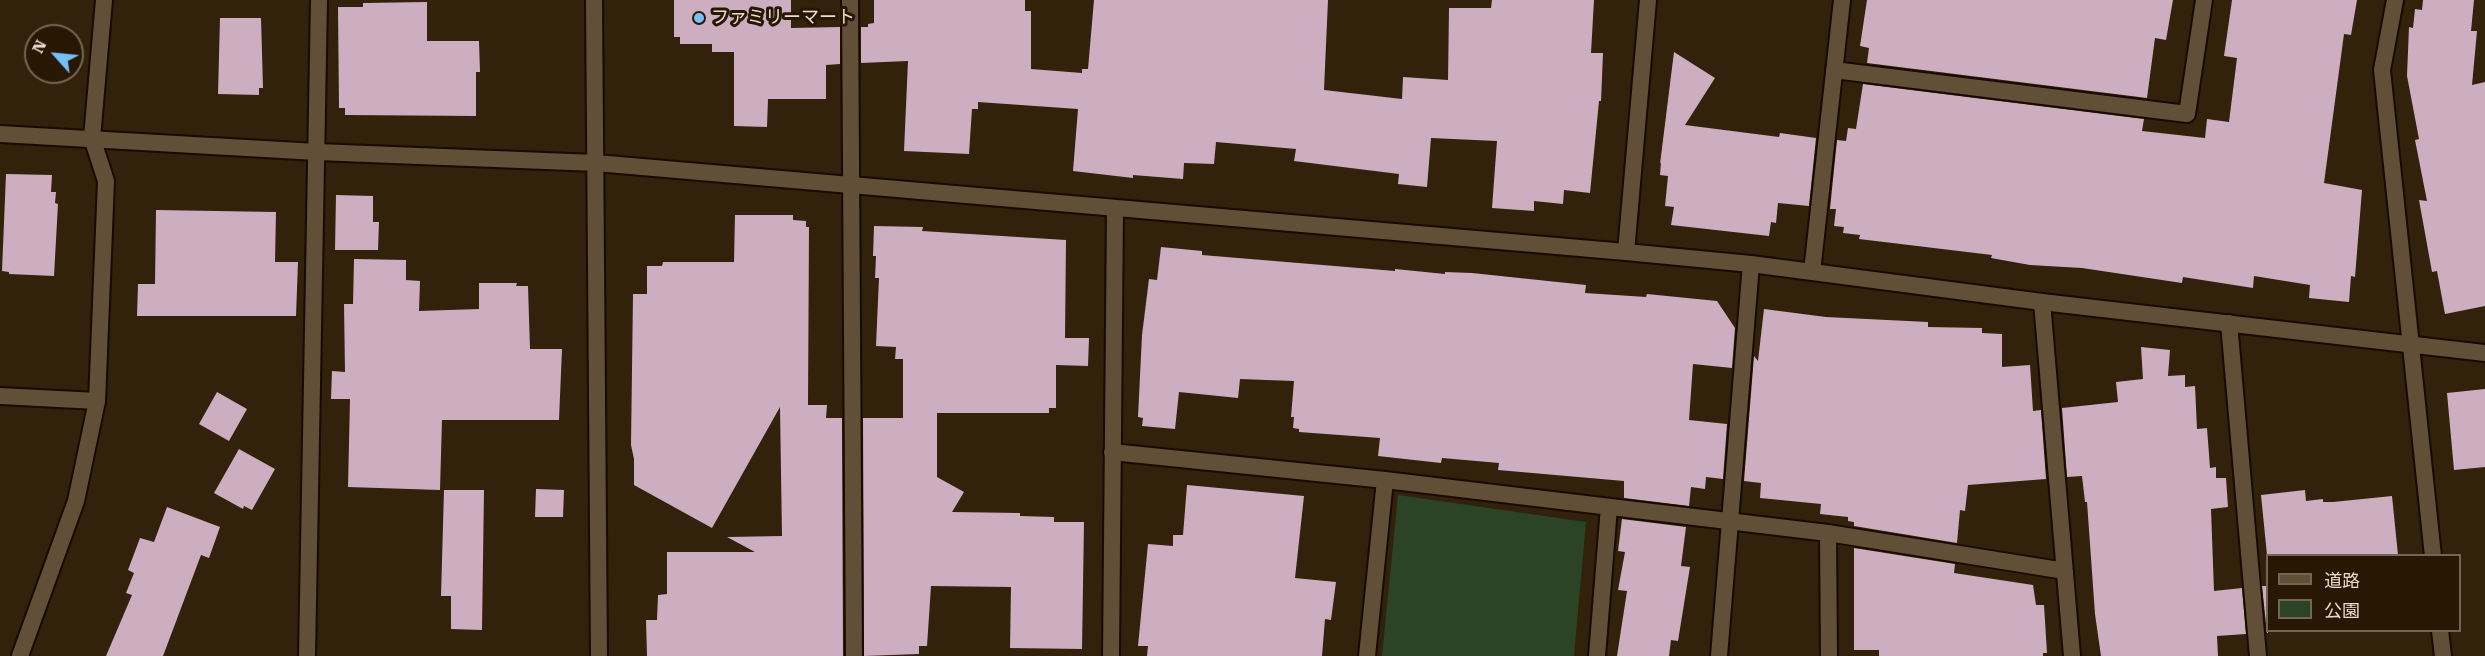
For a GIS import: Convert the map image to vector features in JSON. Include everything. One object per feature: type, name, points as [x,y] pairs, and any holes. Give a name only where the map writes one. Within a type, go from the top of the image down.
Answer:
[{"type":"street","points":[[20,656],[76,501],[97,401],[106,181],[92,138],[104,0]]},
{"type":"street","points":[[307,656],[320,0]]},
{"type":"street","points":[[594,0],[599,656]]},
{"type":"street","points":[[850,0],[854,656]]},
{"type":"street","points":[[1626,252],[1648,0]]},
{"type":"street","points":[[1812,272],[1842,0]]},
{"type":"street","points":[[1834,70],[2187,114],[2205,0]]},
{"type":"street","points":[[2395,0],[2382,70],[2413,345],[2433,554]]},
{"type":"street","points":[[0,134],[317,152],[596,163],[851,184],[1751,264],[2042,303],[2485,352]]},
{"type":"street","points":[[1111,656],[1114,209]]},
{"type":"street","points":[[1719,656],[1751,264]]},
{"type":"street","points":[[2042,303],[2072,656]]},
{"type":"street","points":[[2229,323],[2258,656]]},
{"type":"street","points":[[0,396],[97,401]]},
{"type":"street","points":[[1112,452],[1385,480],[1828,533],[2065,571]]},
{"type":"street","points":[[1367,656],[1385,480]]},
{"type":"street","points":[[1597,656],[1610,507]]},
{"type":"street","points":[[1828,533],[1829,656]]},
{"type":"street","points":[[2440,632],[2443,656]]},
{"type":"green space","points":[[1398,495],[1586,522],[1574,656],[1382,656]]},
{"type":"building","points":[[674,0],[791,0],[791,28],[840,27],[840,64],[826,65],[826,99],[768,99],[767,127],[734,126],[734,52],[712,52],[712,44],[680,44],[680,37],[674,37]]},
{"type":"building","points":[[874,0],[1025,0],[1025,11],[1031,11],[1031,69],[1082,73],[1082,69],[1088,69],[1094,0],[1328,0],[1324,90],[1402,99],[1403,77],[1448,80],[1449,8],[1491,8],[1492,0],[1594,0],[1591,53],[1603,53],[1601,101],[1599,101],[1590,193],[1564,190],[1563,204],[1534,201],[1534,211],[1492,208],[1497,141],[1431,138],[1427,187],[1398,184],[1399,174],[1294,161],[1296,149],[1216,142],[1214,164],[1184,163],[1183,179],[1133,175],[1133,178],[1073,171],[1078,109],[978,102],[978,109],[972,109],[969,154],[904,151],[908,61],[861,63],[861,27],[868,27],[868,24],[874,23]]},
{"type":"building","points":[[1867,0],[2173,0],[2166,40],[2155,38],[2147,98],[1867,63],[1869,48],[1860,46]]},
{"type":"building","points":[[2232,0],[2357,0],[2351,35],[2344,34],[2324,183],[2362,190],[2355,277],[2351,276],[2349,302],[2309,298],[2310,285],[2254,276],[2253,288],[2183,277],[2182,283],[2082,268],[2030,265],[1991,258],[1992,255],[1859,239],[1860,235],[1843,233],[1844,227],[1834,226],[1836,209],[1830,209],[1837,140],[1846,141],[1848,128],[1856,129],[1863,84],[2144,119],[2142,131],[2205,138],[2207,119],[2229,122],[2237,58],[2224,56]]},
{"type":"building","points":[[2423,0],[2474,0],[2471,31],[2477,31],[2472,85],[2485,82],[2485,306],[2445,314],[2437,271],[2432,272],[2419,200],[2427,201],[2415,140],[2419,139],[2407,76],[2409,27],[2413,28],[2415,9],[2422,10]]},
{"type":"building","points":[[427,2],[427,41],[479,41],[480,72],[476,72],[476,116],[345,115],[345,108],[339,108],[338,7],[363,7],[363,3]]},
{"type":"building","points":[[220,18],[261,18],[263,88],[259,88],[259,95],[218,94]]},
{"type":"building","points":[[1674,52],[1715,78],[1685,125],[1779,137],[1780,133],[1816,138],[1809,206],[1778,203],[1776,223],[1771,222],[1769,236],[1671,225],[1674,207],[1665,206],[1668,176],[1660,175],[1661,162],[1660,164]]},
{"type":"building","points":[[6,174],[52,175],[51,192],[56,192],[55,203],[58,204],[54,276],[9,274],[9,272],[2,271]]},
{"type":"building","points":[[336,195],[373,196],[373,222],[379,222],[378,250],[335,250]]},
{"type":"building","points":[[156,210],[276,212],[275,262],[298,262],[296,316],[137,316],[138,284],[155,284]]},
{"type":"building","points":[[735,215],[793,215],[793,220],[806,221],[806,227],[809,227],[808,405],[827,405],[826,418],[842,418],[843,656],[647,656],[646,620],[657,620],[658,595],[667,594],[667,552],[755,552],[727,537],[782,536],[780,407],[712,528],[634,485],[634,459],[631,445],[633,294],[647,294],[647,266],[662,266],[663,262],[734,262]]},
{"type":"building","points":[[874,226],[923,227],[922,231],[1066,240],[1065,338],[1089,338],[1088,366],[1056,365],[1056,408],[1049,408],[1049,413],[937,413],[937,477],[964,492],[952,512],[1020,513],[1020,516],[1054,517],[1054,522],[1084,522],[1082,649],[1010,648],[1011,587],[931,586],[927,646],[919,646],[919,654],[864,656],[863,418],[903,418],[903,359],[895,359],[896,347],[876,346],[879,278],[875,278]]},
{"type":"building","points":[[1161,247],[1202,251],[1202,255],[1395,271],[1395,269],[1445,274],[1445,272],[1472,273],[1586,285],[1585,293],[1646,297],[1647,294],[1717,301],[1735,328],[1732,368],[1693,364],[1689,420],[1727,424],[1723,479],[1706,477],[1705,489],[1691,487],[1689,506],[1624,498],[1624,481],[1498,470],[1499,463],[1442,458],[1441,463],[1378,456],[1380,438],[1299,432],[1299,429],[1293,428],[1294,417],[1291,417],[1294,381],[1240,379],[1238,398],[1179,392],[1175,429],[1142,426],[1143,418],[1138,417],[1142,335],[1149,279],[1157,280]]},
{"type":"building","points":[[354,259],[406,260],[406,280],[420,281],[419,311],[479,309],[479,283],[517,283],[516,286],[528,286],[530,349],[562,349],[559,420],[442,420],[440,490],[348,487],[350,399],[331,399],[332,371],[345,372],[344,304],[353,304]]},
{"type":"building","points":[[1764,309],[1826,317],[1928,322],[1928,327],[1982,328],[1982,333],[2002,334],[2002,367],[2030,365],[2033,411],[2041,410],[2046,479],[1968,485],[1965,511],[1960,510],[1957,543],[1854,526],[1854,522],[1848,521],[1848,517],[1820,514],[1821,504],[1760,498],[1761,483],[1744,481],[1754,356],[1758,361]]},
{"type":"building","points":[[2141,347],[2170,350],[2168,376],[2185,375],[2185,387],[2195,386],[2197,429],[2207,428],[2210,468],[2216,467],[2216,478],[2226,478],[2228,507],[2211,509],[2214,591],[2242,588],[2246,634],[2217,636],[2218,656],[2101,656],[2095,614],[2087,502],[2085,502],[2082,476],[2067,477],[2062,408],[2118,402],[2116,382],[2143,379]]},
{"type":"building","points":[[2485,389],[2485,467],[2454,470],[2447,393]]},
{"type":"building","points":[[217,392],[247,409],[229,441],[199,424]]},
{"type":"building","points":[[239,449],[275,469],[252,510],[244,506],[243,509],[214,493]]},
{"type":"building","points":[[1187,485],[1304,496],[1295,578],[1336,582],[1331,620],[1325,619],[1322,656],[1147,656],[1148,646],[1138,646],[1148,544],[1173,546],[1173,535],[1183,535]]},
{"type":"building","points":[[536,489],[564,490],[563,517],[535,517]]},
{"type":"building","points":[[444,490],[484,490],[482,630],[451,629],[451,596],[441,596]]},
{"type":"building","points":[[2305,490],[2306,501],[2323,499],[2323,502],[2392,496],[2398,554],[2267,554],[2261,495]]},
{"type":"building","points":[[167,507],[220,527],[209,558],[201,555],[163,656],[106,656],[132,595],[126,593],[134,573],[128,570],[140,538],[154,542]]},
{"type":"building","points":[[1622,519],[1686,527],[1681,566],[1690,567],[1678,641],[1671,640],[1669,656],[1617,656],[1627,591],[1618,590],[1625,552],[1618,551]]},
{"type":"building","points":[[1854,548],[1955,564],[1954,573],[2033,585],[2036,605],[2044,605],[2047,653],[2043,653],[2043,656],[1879,656],[1879,650],[1854,650]]},
{"type":"building","points":[[2262,586],[2266,586],[2266,624]]},
{"type":"place","name":"ファミリーマート","points":[[699,18]]}]
